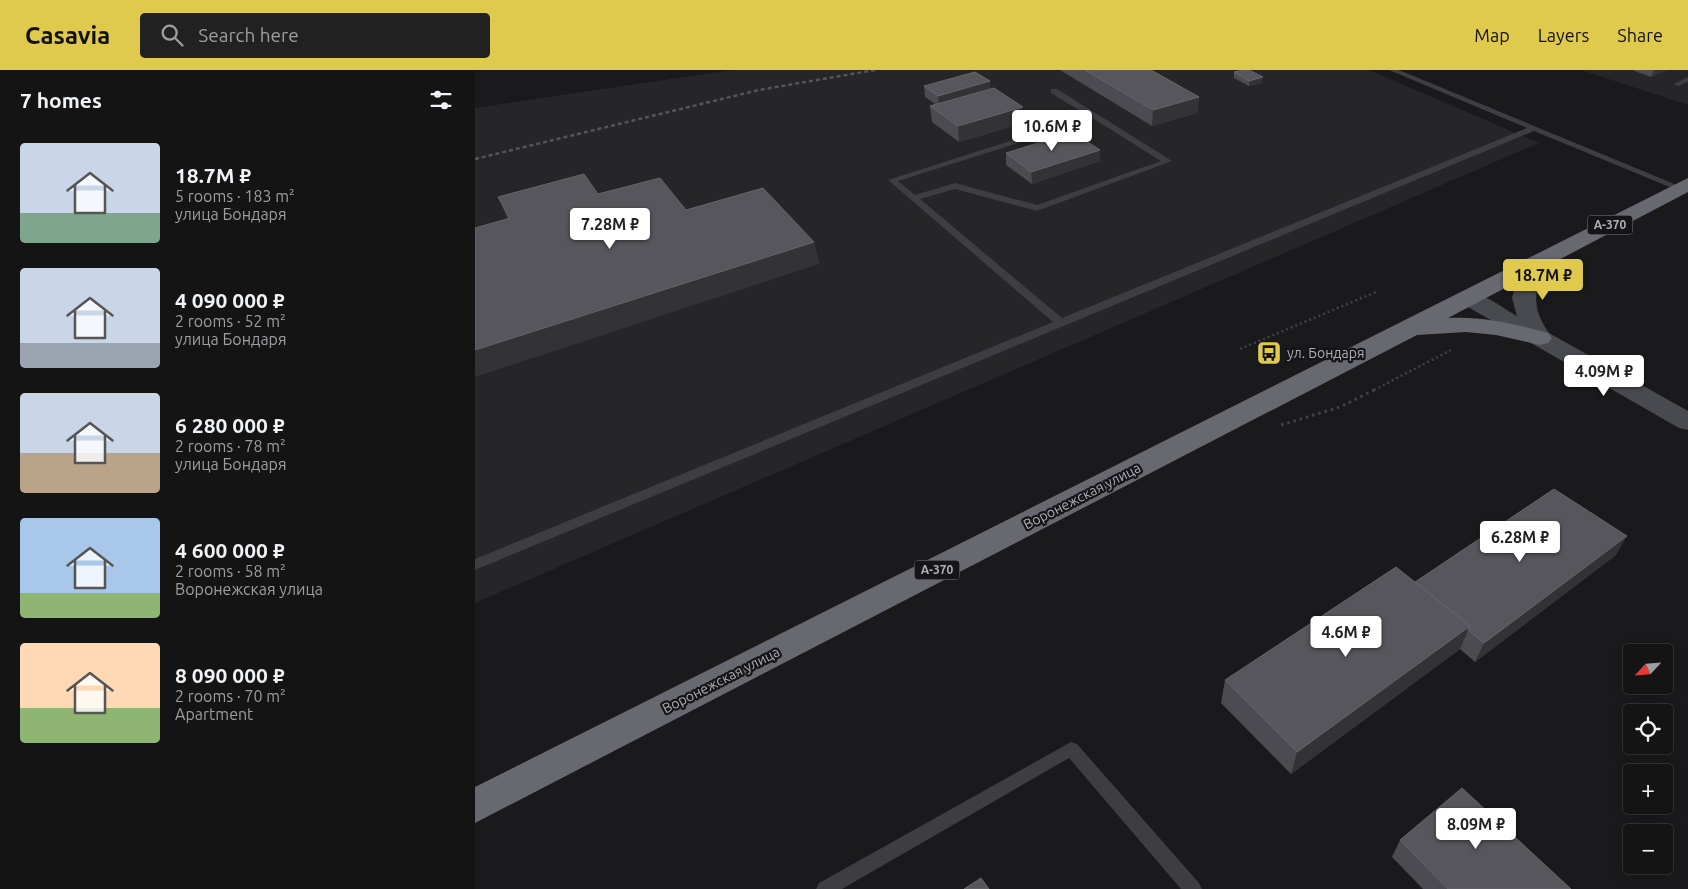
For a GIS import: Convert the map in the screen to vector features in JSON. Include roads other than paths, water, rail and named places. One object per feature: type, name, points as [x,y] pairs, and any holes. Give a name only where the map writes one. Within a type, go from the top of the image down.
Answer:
[{"type":"highway","name":"Воронежская улица","points":[[475,806],[1532,266],[1684,186]]},
{"type":"highway","points":[[1399,334],[1455,324],[1510,330],[1540,338]]},
{"type":"main road","points":[[1532,266],[1523,298],[1531,324],[1540,338]]},
{"type":"main road","points":[[1469,298],[1688,422]]},
{"type":"lane","points":[[1393,70],[1533,128],[1684,186]]},
{"type":"lane","points":[[1677,84],[1688,79]]},
{"type":"lane","points":[[914,198],[955,186],[1037,208],[1168,161],[1054,91]]},
{"type":"lane","points":[[1061,323],[892,180],[1095,116]]},
{"type":"lane","points":[[475,565],[1533,128]]},
{"type":"lane","points":[[825,889],[1071,749],[1193,889]]},
{"type":"railway","points":[[475,159],[759,90],[875,70]]},
{"type":"place","name":"ул. Бондаря","points":[[1269,353]]}]
